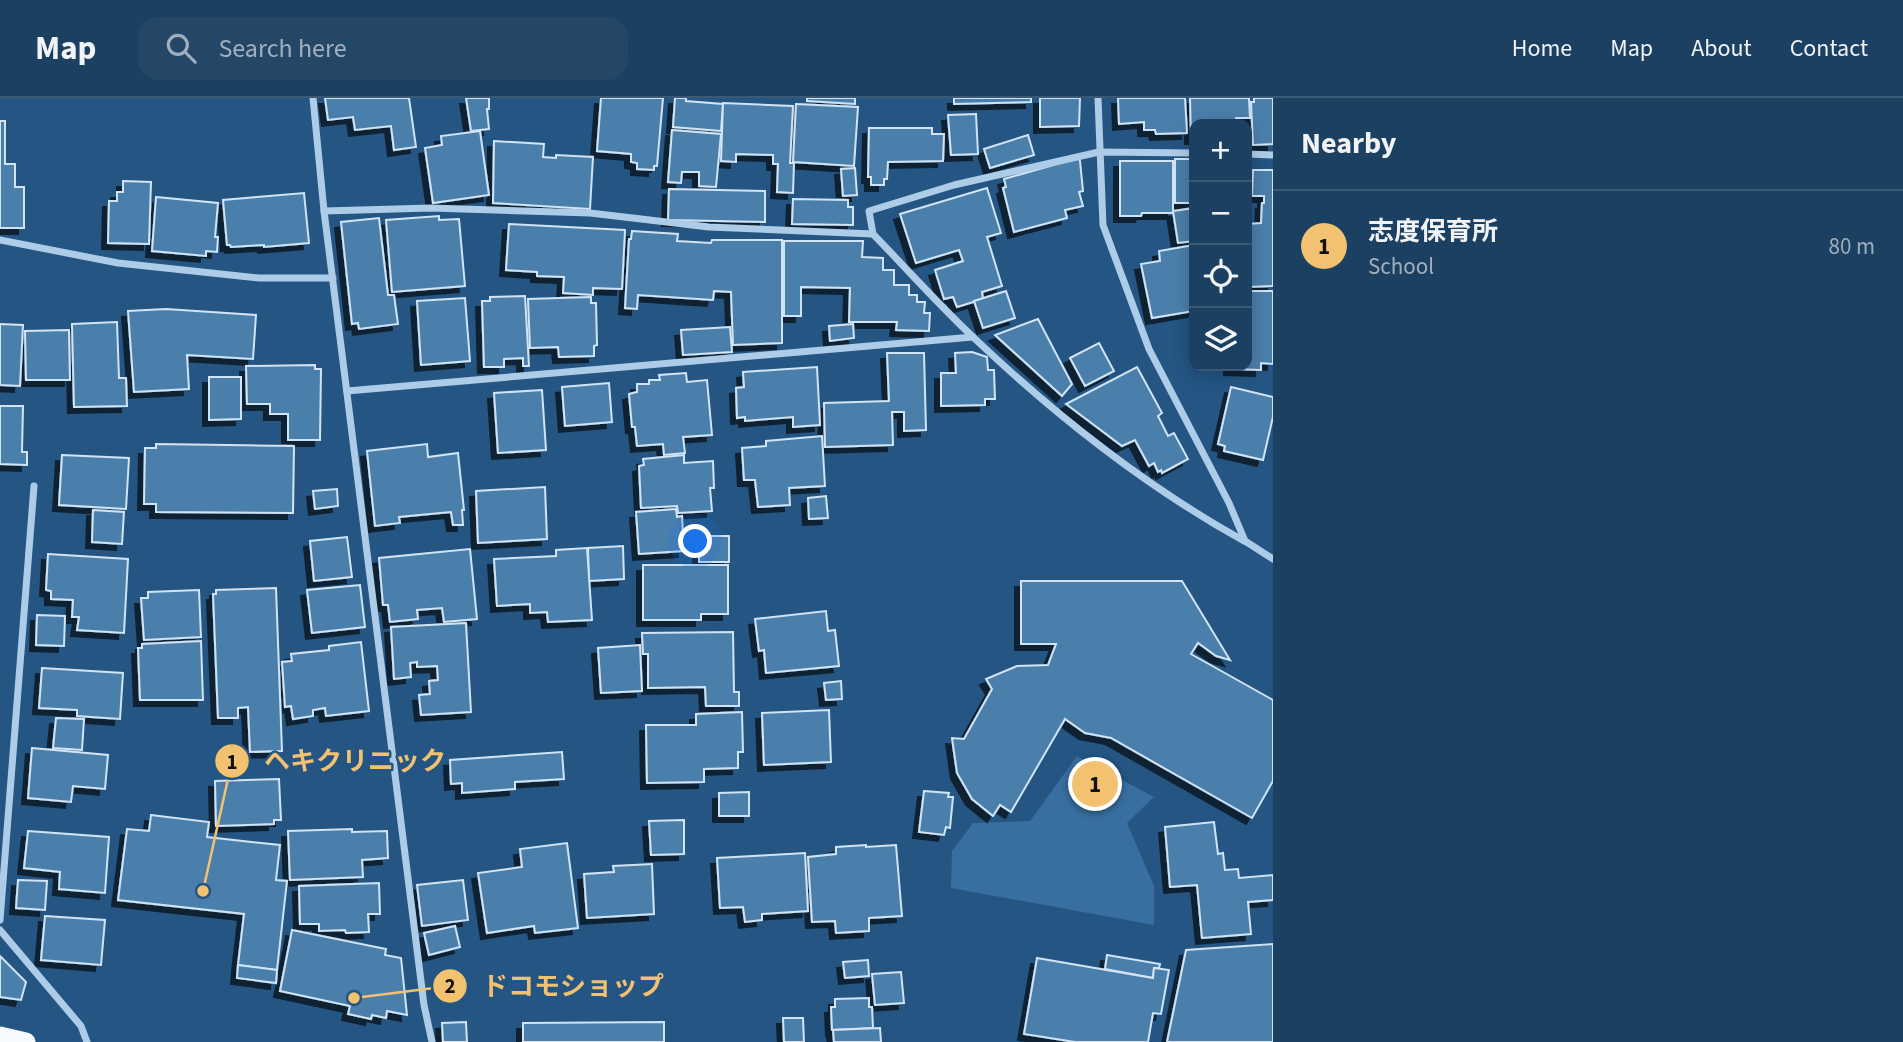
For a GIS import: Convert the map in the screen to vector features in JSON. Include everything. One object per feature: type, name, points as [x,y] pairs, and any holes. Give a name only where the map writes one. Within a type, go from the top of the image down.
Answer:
[{"type":"highway","points":[[0,1036],[26,1042]]},
{"type":"street","points":[[313,98],[324,211],[424,1005],[432,1042]]},
{"type":"street","points":[[1098,98],[1098,152],[1103,225],[1144,337],[1229,503],[1245,541]]},
{"type":"street","points":[[1189,153],[1098,152],[954,186],[869,211],[873,234],[973,337],[1105,452],[1209,521],[1273,559]]},
{"type":"street","points":[[1252,154],[1273,155]]},
{"type":"street","points":[[324,211],[432,208],[590,213],[709,227],[873,234]]},
{"type":"street","points":[[0,240],[118,262],[259,278],[333,278]]},
{"type":"street","points":[[347,391],[973,337]]},
{"type":"street","points":[[0,920],[34,486]]},
{"type":"street","points":[[0,930],[81,1026],[87,1042]]},
{"type":"shaded area","points":[[1077,756],[1154,797],[1127,823],[1154,886],[1154,925],[951,888],[952,851],[973,823],[1030,821]]},
{"type":"building","points":[[325,98],[409,98],[416,147],[394,150],[391,126],[355,130],[353,117],[328,120]]},
{"type":"building","points":[[466,98],[489,98],[489,129],[471,131]]},
{"type":"building","points":[[601,98],[663,98],[657,166],[654,166],[654,170],[637,169],[637,163],[631,162],[631,154],[597,151]]},
{"type":"building","points":[[675,98],[723,104],[721,131],[673,127]]},
{"type":"building","points":[[807,98],[855,98],[855,104],[807,101]]},
{"type":"building","points":[[954,98],[1031,98],[1031,102],[954,104]]},
{"type":"building","points":[[1040,98],[1080,98],[1079,126],[1040,127]]},
{"type":"building","points":[[1118,98],[1185,98],[1187,133],[1156,134],[1155,130],[1144,130],[1144,122],[1119,124]]},
{"type":"building","points":[[1190,98],[1249,98],[1250,118],[1191,119]]},
{"type":"building","points":[[1254,98],[1273,98],[1273,144],[1253,145],[1251,102],[1254,102]]},
{"type":"building","points":[[723,103],[793,106],[790,163],[794,163],[793,193],[777,192],[778,164],[773,164],[773,155],[736,154],[736,162],[721,161]]},
{"type":"building","points":[[796,104],[858,107],[854,166],[793,162]]},
{"type":"building","points":[[976,114],[978,154],[951,155],[948,115]]},
{"type":"building","points":[[0,121],[5,121],[5,164],[15,164],[15,187],[24,187],[24,228],[0,228]]},
{"type":"building","points":[[869,128],[932,128],[932,134],[944,134],[943,161],[888,162],[884,185],[871,185],[871,177],[868,177]]},
{"type":"building","points":[[672,130],[721,134],[716,187],[699,186],[699,172],[682,172],[681,183],[668,182]]},
{"type":"building","points":[[480,131],[489,195],[433,203],[425,148],[442,145],[441,136]]},
{"type":"building","points":[[1028,135],[1034,155],[990,168],[984,149]]},
{"type":"building","points":[[494,141],[544,144],[543,157],[593,157],[590,209],[493,203]]},
{"type":"building","points":[[1078,158],[1083,191],[1079,192],[1083,206],[1065,210],[1067,218],[1014,232],[1003,188],[1006,187],[1004,179]]},
{"type":"building","points":[[1175,159],[1189,159],[1189,203],[1175,203]]},
{"type":"building","points":[[1120,161],[1173,161],[1173,213],[1120,216]]},
{"type":"building","points":[[855,168],[857,195],[843,196],[841,169]]},
{"type":"building","points":[[1253,170],[1273,170],[1273,286],[1252,287],[1252,224],[1261,223],[1264,203],[1264,196],[1252,196]]},
{"type":"building","points":[[123,181],[151,182],[149,244],[108,243],[109,201],[117,201],[117,192],[123,192]]},
{"type":"building","points":[[987,188],[1001,233],[987,237],[1002,286],[982,292],[983,299],[957,307],[953,297],[944,299],[935,270],[963,261],[959,250],[916,263],[900,214]]},
{"type":"building","points":[[669,189],[765,191],[765,222],[668,220]]},
{"type":"building","points":[[304,193],[309,243],[264,247],[227,245],[223,200]]},
{"type":"building","points":[[156,197],[218,203],[215,237],[218,237],[217,252],[206,251],[206,256],[152,251]]},
{"type":"building","points":[[793,199],[848,200],[848,207],[853,207],[853,225],[792,224]]},
{"type":"building","points":[[1189,209],[1189,242],[1178,243],[1173,211]]},
{"type":"building","points":[[439,216],[439,220],[459,219],[465,286],[392,292],[386,220]]},
{"type":"building","points":[[379,218],[388,295],[394,295],[398,324],[359,329],[358,323],[352,324],[341,222]]},
{"type":"building","points":[[509,224],[625,230],[622,289],[593,288],[593,295],[563,293],[564,277],[537,276],[537,272],[506,270]]},
{"type":"building","points":[[632,231],[678,234],[677,241],[711,243],[712,240],[782,240],[782,343],[733,345],[731,292],[714,291],[713,300],[638,295],[637,309],[625,308],[629,239]]},
{"type":"building","points":[[784,241],[863,241],[862,257],[883,258],[883,270],[894,270],[894,285],[909,285],[909,295],[917,295],[917,302],[925,302],[924,313],[930,313],[929,331],[896,330],[897,322],[849,322],[850,288],[801,287],[801,316],[784,316]]},
{"type":"building","points":[[1189,246],[1189,312],[1152,318],[1141,264],[1160,261],[1159,251]]},
{"type":"building","points":[[1006,291],[1015,318],[983,328],[974,301]]},
{"type":"building","points":[[1252,291],[1273,291],[1273,364],[1261,363],[1261,370],[1252,370]]},
{"type":"building","points":[[525,296],[529,366],[523,366],[523,358],[504,359],[504,367],[484,367],[482,301],[490,301],[490,297]]},
{"type":"building","points":[[591,297],[591,303],[596,303],[597,345],[594,346],[594,356],[559,357],[558,347],[530,348],[528,299]]},
{"type":"building","points":[[465,298],[470,361],[421,365],[417,301]]},
{"type":"building","points":[[166,309],[256,315],[253,359],[187,355],[189,389],[134,392],[128,311]]},
{"type":"building","points":[[1038,319],[1072,384],[1062,396],[995,335]]},
{"type":"building","points":[[117,322],[119,378],[126,378],[127,406],[74,407],[72,324]]},
{"type":"building","points":[[0,324],[23,325],[20,386],[0,385]]},
{"type":"building","points":[[853,324],[854,338],[830,341],[829,326]]},
{"type":"building","points":[[730,327],[732,352],[683,355],[681,330]]},
{"type":"building","points":[[69,330],[70,380],[26,380],[25,331]]},
{"type":"building","points":[[1099,343],[1114,371],[1085,386],[1070,358]]},
{"type":"building","points":[[972,352],[987,357],[988,370],[994,370],[995,399],[985,399],[985,405],[941,406],[941,373],[956,373],[955,353]]},
{"type":"building","points":[[887,353],[924,353],[926,430],[904,431],[904,412],[892,412],[893,445],[825,447],[824,403],[889,401]]},
{"type":"building","points":[[315,365],[315,369],[321,369],[320,440],[288,440],[288,414],[270,414],[270,404],[247,404],[246,366]]},
{"type":"building","points":[[817,367],[820,425],[793,427],[793,417],[745,421],[745,417],[737,418],[736,388],[744,387],[743,372]]},
{"type":"building","points":[[1137,367],[1162,413],[1158,416],[1168,436],[1174,433],[1188,459],[1162,473],[1161,470],[1158,472],[1154,463],[1149,466],[1135,440],[1122,446],[1066,404]]},
{"type":"building","points":[[686,373],[687,382],[707,380],[712,435],[683,437],[685,453],[664,455],[663,444],[637,446],[629,394],[637,392],[637,384],[660,380],[659,375]]},
{"type":"building","points":[[209,377],[241,377],[241,419],[209,420]]},
{"type":"building","points":[[609,383],[612,422],[565,426],[562,387]]},
{"type":"building","points":[[1231,387],[1273,397],[1273,417],[1263,460],[1224,451],[1225,446],[1218,444]]},
{"type":"building","points":[[542,390],[546,450],[498,453],[494,393]]},
{"type":"building","points":[[0,406],[23,406],[22,452],[27,452],[27,465],[0,464]]},
{"type":"building","points":[[822,436],[825,486],[789,488],[790,505],[758,507],[755,480],[744,480],[742,448],[766,446],[766,441]]},
{"type":"building","points":[[156,444],[294,446],[293,513],[156,512],[156,504],[144,504],[145,448],[156,448]]},
{"type":"building","points":[[427,444],[428,457],[458,453],[463,525],[453,525],[451,512],[399,517],[400,523],[375,526],[367,451]]},
{"type":"building","points":[[62,455],[129,458],[126,509],[59,505]]},
{"type":"building","points":[[684,455],[684,463],[713,461],[714,488],[710,488],[712,511],[678,513],[677,506],[641,508],[639,466],[644,465],[643,459]]},
{"type":"building","points":[[545,487],[547,539],[478,543],[476,491]]},
{"type":"building","points":[[337,489],[338,506],[315,509],[313,491]]},
{"type":"building","points":[[826,496],[828,518],[809,519],[808,498]]},
{"type":"building","points":[[676,509],[677,517],[682,516],[684,551],[639,554],[636,512]]},
{"type":"building","points":[[93,510],[124,512],[122,544],[92,542]]},
{"type":"building","points":[[699,536],[729,536],[729,562],[699,562]]},
{"type":"building","points":[[347,537],[352,577],[314,581],[310,541]]},
{"type":"building","points":[[623,546],[624,579],[589,581],[588,548]]},
{"type":"building","points":[[587,548],[592,620],[548,622],[547,612],[530,613],[530,604],[497,606],[494,559],[556,556],[556,550]]},
{"type":"building","points":[[470,549],[477,619],[444,622],[442,608],[417,610],[418,619],[390,622],[388,605],[383,605],[379,558]]},
{"type":"building","points":[[48,554],[128,559],[124,633],[77,630],[79,617],[72,617],[73,600],[51,599],[51,591],[46,590]]},
{"type":"building","points":[[643,565],[728,565],[728,614],[701,614],[701,620],[643,620]]},
{"type":"building","points":[[1021,581],[1182,581],[1230,660],[1216,656],[1198,643],[1191,654],[1273,700],[1273,781],[1252,818],[1111,738],[1085,733],[1065,719],[1011,812],[1000,805],[993,816],[972,799],[957,773],[952,738],[964,739],[992,689],[986,679],[1017,666],[1048,665],[1056,644],[1021,644]]},
{"type":"building","points":[[360,585],[365,627],[312,633],[307,590]]},
{"type":"building","points":[[276,588],[282,751],[250,752],[248,707],[238,708],[238,718],[218,718],[213,594],[216,594],[216,590]]},
{"type":"building","points":[[199,590],[201,637],[144,640],[141,598],[148,598],[148,592]]},
{"type":"building","points":[[826,611],[828,631],[835,630],[839,666],[766,673],[764,650],[759,651],[755,619]]},
{"type":"building","points":[[37,615],[65,616],[64,646],[36,645]]},
{"type":"building","points":[[466,623],[471,712],[421,715],[419,695],[430,694],[429,681],[438,680],[437,666],[417,667],[417,662],[410,663],[411,677],[394,679],[391,627]]},
{"type":"building","points":[[733,632],[734,692],[739,692],[739,706],[706,706],[705,687],[648,688],[648,654],[643,654],[642,633]]},
{"type":"building","points":[[201,641],[203,700],[140,700],[138,648],[142,648],[142,644]]},
{"type":"building","points":[[361,642],[369,711],[326,716],[325,708],[313,710],[313,716],[293,719],[291,706],[285,707],[282,662],[292,661],[291,654],[329,650],[329,646]]},
{"type":"building","points":[[640,645],[642,691],[601,693],[598,648]]},
{"type":"building","points":[[42,668],[123,673],[120,719],[77,716],[77,710],[39,708]]},
{"type":"building","points":[[841,681],[842,699],[826,700],[824,683]]},
{"type":"building","points":[[829,710],[831,762],[764,765],[762,713]]},
{"type":"building","points":[[742,712],[743,752],[738,752],[738,768],[704,769],[704,782],[647,783],[646,725],[696,725],[696,714]]},
{"type":"building","points":[[56,718],[84,719],[82,750],[53,748]]},
{"type":"building","points":[[32,748],[108,755],[105,789],[73,786],[71,802],[28,798]]},
{"type":"building","points":[[562,752],[564,779],[515,782],[515,789],[462,793],[462,783],[451,784],[450,760]]},
{"type":"building","points":[[279,779],[281,820],[274,820],[274,824],[216,826],[215,781]]},
{"type":"building","points":[[924,791],[949,793],[948,797],[953,797],[950,828],[946,827],[944,835],[919,832]]},
{"type":"building","points":[[749,792],[749,816],[719,816],[719,793]]},
{"type":"building","points":[[151,815],[209,822],[207,837],[280,845],[276,880],[287,881],[277,970],[238,965],[244,914],[118,900],[127,829],[149,831]]},
{"type":"building","points":[[684,820],[684,854],[651,855],[649,821]]},
{"type":"building","points":[[1214,822],[1218,854],[1223,853],[1225,870],[1238,869],[1239,878],[1273,875],[1273,900],[1248,902],[1251,934],[1202,938],[1197,885],[1170,887],[1165,827]]},
{"type":"building","points":[[352,829],[352,832],[387,831],[388,858],[362,860],[363,877],[290,880],[288,831]]},
{"type":"building","points":[[28,831],[109,837],[105,893],[59,889],[60,872],[24,868]]},
{"type":"building","points":[[567,843],[578,928],[535,933],[534,926],[487,933],[478,873],[522,867],[520,849]]},
{"type":"building","points":[[896,845],[902,916],[869,918],[869,931],[836,933],[835,921],[812,922],[808,857],[836,854],[836,847]]},
{"type":"building","points":[[805,853],[808,911],[762,914],[762,920],[745,922],[743,907],[720,908],[717,858]]},
{"type":"building","points":[[652,864],[654,914],[587,918],[584,874],[614,872],[613,866]]},
{"type":"building","points":[[18,880],[47,881],[45,910],[16,908]]},
{"type":"building","points":[[463,880],[468,920],[422,926],[417,885]]},
{"type":"building","points":[[379,883],[380,914],[368,914],[369,932],[319,931],[319,924],[300,924],[299,886]]},
{"type":"building","points":[[45,916],[105,920],[101,965],[41,960]]},
{"type":"building","points":[[455,926],[460,947],[429,955],[424,933]]},
{"type":"building","points":[[292,930],[386,949],[385,955],[401,958],[407,1015],[387,1011],[386,1018],[372,1015],[371,1019],[348,1014],[350,1006],[280,991]]},
{"type":"building","points":[[1273,944],[1273,1042],[1167,1042],[1186,950]]},
{"type":"building","points":[[1107,955],[1160,964],[1159,968],[1154,968],[1153,978],[1105,969]]},
{"type":"building","points":[[0,956],[26,982],[21,1000],[0,997]]},
{"type":"building","points":[[1037,958],[1153,978],[1154,968],[1169,970],[1161,1014],[1153,1013],[1148,1042],[1075,1042],[1024,1034]]},
{"type":"building","points":[[868,960],[869,976],[845,978],[843,962]]},
{"type":"building","points":[[238,965],[277,970],[276,983],[237,978]]},
{"type":"building","points":[[901,972],[904,1003],[875,1005],[872,974]]},
{"type":"building","points":[[869,998],[873,1028],[832,1030],[831,1007],[835,1007],[835,999]]},
{"type":"building","points":[[783,1018],[803,1018],[804,1042],[784,1042]]},
{"type":"building","points":[[466,1022],[467,1042],[443,1042],[442,1023]]},
{"type":"building","points":[[664,1022],[664,1042],[523,1042],[523,1023]]},
{"type":"building","points":[[880,1028],[881,1042],[834,1042],[833,1030]]},
{"type":"place","name":"志度保育所","points":[[1095,784]]},
{"type":"place","name":"ヘキクリニック","points":[[203,891]]},
{"type":"place","name":"ドコモショップ","points":[[354,998]]}]
